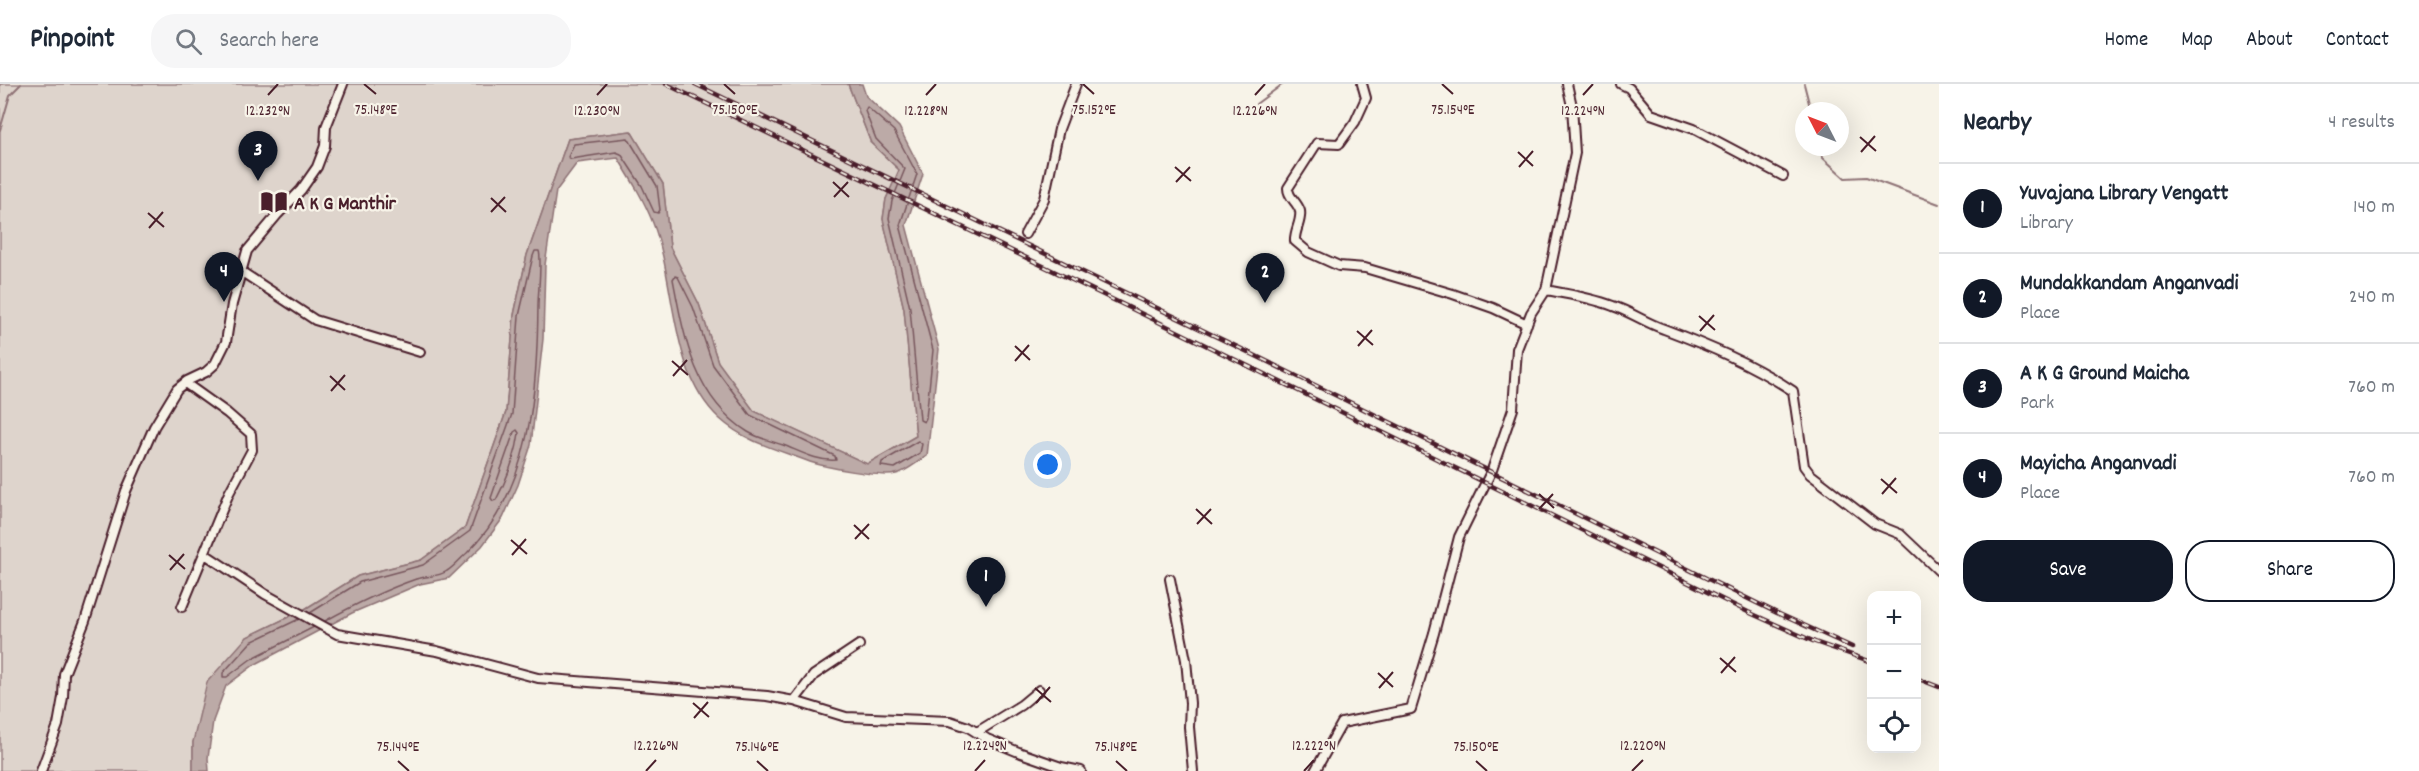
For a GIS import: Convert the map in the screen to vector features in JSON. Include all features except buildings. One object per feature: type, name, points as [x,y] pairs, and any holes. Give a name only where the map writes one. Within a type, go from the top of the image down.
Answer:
[{"type":"street","points":[[41,771],[58,725],[64,674],[85,621],[126,491],[154,427],[177,389],[212,368],[219,356],[226,342],[232,304],[247,251],[301,190],[317,167],[325,146],[326,127],[343,84]]},
{"type":"street","points":[[1025,234],[1044,199],[1059,129],[1076,84]]},
{"type":"street","points":[[1362,84],[1366,98],[1347,134],[1339,144],[1317,143],[1288,188],[1288,194],[1299,208],[1300,215],[1295,241],[1308,252],[1339,266],[1365,268],[1453,294],[1493,308],[1527,324]]},
{"type":"street","points":[[1315,771],[1342,723],[1411,709],[1459,537],[1492,470],[1514,408],[1517,349],[1527,324],[1546,290],[1575,153],[1572,106],[1567,84]]},
{"type":"street","points":[[1622,84],[1629,88],[1651,114],[1694,129],[1783,176]]},
{"type":"street","points":[[242,272],[315,320],[420,352]]},
{"type":"street","points":[[1546,290],[1613,306],[1663,329],[1684,335],[1702,345],[1730,355],[1793,391],[1804,466],[1810,474],[1875,524],[1900,534],[1939,571]]},
{"type":"street","points":[[182,607],[199,561],[205,554],[229,493],[252,450],[251,434],[227,413],[185,383]]},
{"type":"street","points":[[205,554],[265,594],[337,634],[437,651],[538,678],[767,696],[794,701],[846,717],[950,721],[1021,753],[1060,767],[1081,771]]},
{"type":"street","points":[[1170,579],[1186,660],[1193,771]]},
{"type":"street","points":[[794,701],[814,675],[859,645]]},
{"type":"street","points":[[977,732],[1021,705],[1039,690]]},
{"type":"shaded area","points":[[0,84],[848,84],[871,143],[900,170],[886,199],[883,219],[904,309],[916,436],[867,464],[754,411],[718,362],[699,304],[670,247],[663,184],[631,131],[568,139],[527,255],[514,315],[506,412],[465,528],[421,560],[358,576],[305,609],[247,637],[193,742],[193,771],[0,771]]},
{"type":"water","points":[[848,84],[862,84],[866,96],[899,127],[923,174],[906,225],[939,349],[927,456],[896,474],[878,475],[840,469],[810,462],[763,445],[740,434],[720,419],[703,399],[691,377],[682,352],[661,247],[646,206],[618,158],[577,163],[556,191],[545,265],[543,339],[531,445],[518,485],[503,518],[482,546],[449,578],[420,584],[352,613],[254,665],[226,686],[213,721],[208,758],[209,771],[193,771],[193,742],[207,682],[247,637],[305,609],[358,576],[421,560],[465,528],[506,412],[514,315],[527,255],[568,139],[631,131],[663,184],[670,247],[699,304],[718,362],[754,411],[867,464],[916,436],[904,309],[883,219],[886,199],[899,170],[871,143]]},
{"type":"waterway","points":[[0,130],[10,95],[21,84]]},
{"type":"waterway","points":[[1256,104],[1283,84]]},
{"type":"waterway","points":[[1804,84],[1809,102]]},
{"type":"waterway","points":[[1822,156],[1845,178],[1866,177],[1939,204]]},
{"type":"railway","points":[[666,84],[1124,305],[1748,612],[1815,642],[1867,660]]},
{"type":"railway","points":[[695,84],[1252,354],[1777,613],[1852,647]]},
{"type":"railway","points":[[1921,680],[1939,687]]},
{"type":"place","name":"A K G Ground Maicha","points":[[258,181]]},
{"type":"place","name":"A K G Manthir","points":[[274,202]]},
{"type":"place","name":"Mayicha Anganvadi","points":[[224,302]]},
{"type":"place","name":"Mundakkandam Anganvadi","points":[[1265,303]]},
{"type":"place","name":"Yuvajana Library Vengatt","points":[[986,607]]}]
